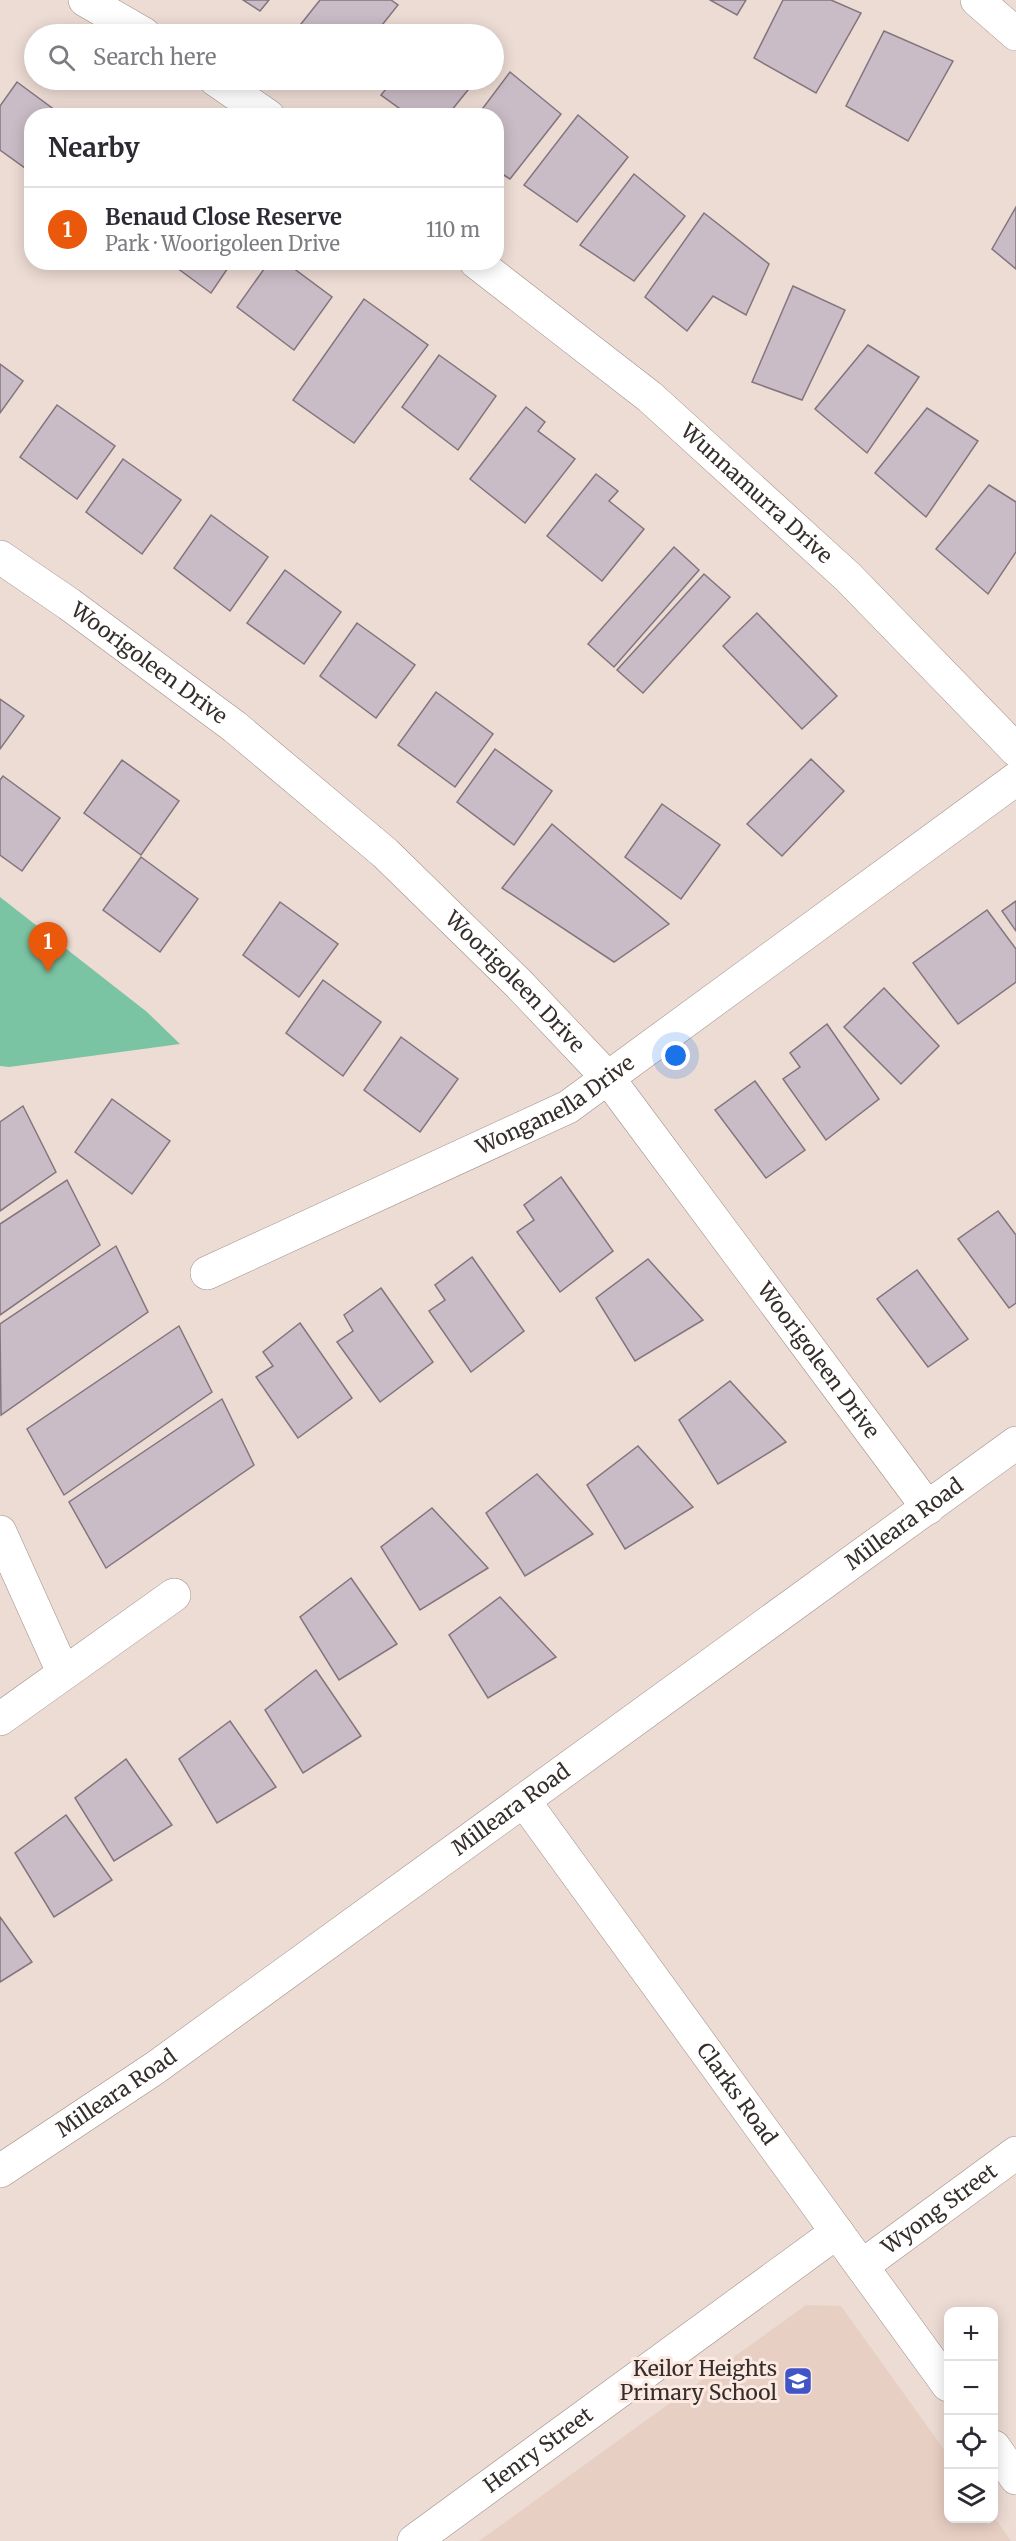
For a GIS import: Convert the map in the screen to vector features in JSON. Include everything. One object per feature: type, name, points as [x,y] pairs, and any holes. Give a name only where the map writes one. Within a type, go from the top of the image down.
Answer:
[{"type":"street","points":[[85,0],[127,24]]},
{"type":"street","points":[[977,0],[1011,27]]},
{"type":"street","points":[[230,90],[256,108]]},
{"type":"street","name":"Wunnamurra Drive","points":[[486,270],[659,405],[848,578],[1016,750]]},
{"type":"street","name":"Woorigoleen Drive","points":[[0,557],[69,604],[235,727],[385,853],[519,984],[608,1078],[928,1508]]},
{"type":"street","name":"Wonganella Drive","points":[[207,1273],[568,1107],[1016,779]]},
{"type":"street","name":"Milleara Road","points":[[0,2171],[155,2068],[1016,1443]]},
{"type":"street","points":[[0,1532],[63,1672]]},
{"type":"street","points":[[0,1719],[174,1595]]},
{"type":"street","name":"Clarks Road","points":[[524,1801],[944,2379]]},
{"type":"street","name":"Wyong Street","points":[[862,2266],[1016,2153]]},
{"type":"street","name":"Henry Street","points":[[414,2541],[837,2232]]},
{"type":"street","points":[[998,2454],[1016,2478]]},
{"type":"shaded area","name":"Keilor Heights Primary School","points":[[806,2305],[841,2306],[944,2449],[944,2523],[998,2523],[1011,2541],[479,2541]]},
{"type":"green space","points":[[0,897],[147,1012],[180,1044],[9,1067],[0,1066]]},
{"type":"building","points":[[243,0],[269,0],[260,11]]},
{"type":"building","points":[[320,0],[391,0],[398,5],[383,24],[301,24]]},
{"type":"building","points":[[710,0],[746,0],[737,15]]},
{"type":"building","points":[[783,0],[831,0],[861,13],[816,93],[754,58]]},
{"type":"building","points":[[884,31],[953,61],[908,141],[846,106]]},
{"type":"building","points":[[510,72],[561,114],[510,179],[504,175],[504,108],[483,108],[496,90],[504,90],[504,80]]},
{"type":"building","points":[[17,82],[24,87],[24,90],[28,90],[52,108],[24,108],[24,167],[0,150],[0,106]]},
{"type":"building","points":[[385,90],[468,90],[453,108],[399,108],[381,95]]},
{"type":"building","points":[[578,115],[628,157],[577,222],[524,185]]},
{"type":"building","points":[[634,174],[685,216],[634,281],[580,245]]},
{"type":"building","points":[[1016,207],[1016,269],[992,249]]},
{"type":"building","points":[[704,213],[769,264],[746,315],[713,296],[687,331],[645,297]]},
{"type":"building","points":[[180,270],[227,270],[211,293]]},
{"type":"building","points":[[263,270],[296,270],[332,297],[294,350],[237,307]]},
{"type":"building","points":[[793,286],[845,310],[802,400],[752,382]]},
{"type":"building","points":[[364,299],[428,345],[354,443],[293,400]]},
{"type":"building","points":[[868,345],[919,377],[867,453],[815,409]]},
{"type":"building","points":[[439,355],[496,396],[458,450],[402,407]]},
{"type":"building","points":[[0,364],[23,381],[0,413]]},
{"type":"building","points":[[57,405],[115,446],[77,499],[20,457]]},
{"type":"building","points":[[526,407],[545,422],[538,431],[575,459],[525,523],[470,479]]},
{"type":"building","points":[[927,408],[978,441],[926,517],[875,473]]},
{"type":"building","points":[[123,459],[181,500],[142,554],[86,512]]},
{"type":"building","points":[[596,474],[618,491],[609,501],[644,529],[602,581],[547,536]]},
{"type":"building","points":[[989,485],[1016,502],[1016,552],[988,594],[936,549]]},
{"type":"building","points":[[211,515],[268,557],[230,611],[174,568]]},
{"type":"building","points":[[674,547],[699,570],[614,667],[588,644]]},
{"type":"building","points":[[285,570],[341,612],[304,664],[247,623]]},
{"type":"building","points":[[704,574],[730,597],[643,693],[617,670]]},
{"type":"building","points":[[757,613],[837,696],[802,729],[723,646]]},
{"type":"building","points":[[357,623],[415,665],[376,718],[320,676]]},
{"type":"building","points":[[436,692],[493,734],[455,787],[398,745]]},
{"type":"building","points":[[0,699],[24,716],[0,749]]},
{"type":"building","points":[[495,749],[552,791],[514,845],[457,802]]},
{"type":"building","points":[[811,759],[844,791],[782,856],[747,824]]},
{"type":"building","points":[[122,760],[179,801],[141,855],[84,813]]},
{"type":"building","points":[[3,776],[60,818],[22,871],[0,855],[0,780]]},
{"type":"building","points":[[662,804],[720,845],[681,899],[625,857]]},
{"type":"building","points":[[552,824],[669,924],[614,962],[502,888]]},
{"type":"building","points":[[141,857],[198,899],[160,952],[103,910]]},
{"type":"building","points":[[1016,901],[1016,931],[1002,911]]},
{"type":"building","points":[[280,902],[338,944],[299,997],[243,955]]},
{"type":"building","points":[[987,910],[1016,949],[1016,982],[958,1024],[913,963]]},
{"type":"building","points":[[323,980],[381,1022],[343,1076],[286,1033]]},
{"type":"building","points":[[884,988],[939,1046],[901,1084],[844,1027]]},
{"type":"building","points":[[827,1024],[879,1099],[826,1140],[783,1079],[800,1067],[790,1053]]},
{"type":"building","points":[[401,1037],[458,1079],[420,1132],[364,1090]]},
{"type":"building","points":[[755,1081],[805,1150],[766,1178],[715,1110]]},
{"type":"building","points":[[112,1099],[170,1141],[132,1194],[75,1152]]},
{"type":"building","points":[[23,1106],[56,1172],[0,1211],[0,1122]]},
{"type":"building","points":[[561,1177],[613,1251],[560,1292],[517,1232],[534,1220],[524,1205]]},
{"type":"building","points":[[67,1180],[100,1245],[0,1315],[0,1224]]},
{"type":"building","points":[[998,1211],[1016,1235],[1016,1303],[1009,1308],[958,1239]]},
{"type":"building","points":[[116,1246],[148,1312],[1,1415],[0,1324]]},
{"type":"building","points":[[472,1257],[524,1331],[471,1372],[429,1311],[445,1300],[435,1285]]},
{"type":"building","points":[[648,1259],[703,1320],[635,1361],[596,1298]]},
{"type":"building","points":[[917,1270],[968,1339],[928,1367],[877,1299]]},
{"type":"building","points":[[381,1288],[433,1362],[380,1402],[337,1342],[353,1331],[344,1315]]},
{"type":"building","points":[[300,1323],[352,1398],[298,1438],[256,1377],[273,1366],[263,1352]]},
{"type":"building","points":[[179,1326],[212,1392],[64,1495],[27,1429]]},
{"type":"building","points":[[730,1381],[786,1442],[718,1484],[679,1420]]},
{"type":"building","points":[[222,1399],[254,1465],[106,1568],[69,1502]]},
{"type":"building","points":[[638,1446],[693,1507],[625,1549],[587,1485]]},
{"type":"building","points":[[537,1474],[593,1534],[525,1576],[486,1513]]},
{"type":"building","points":[[432,1508],[488,1568],[420,1610],[381,1547]]},
{"type":"building","points":[[351,1578],[397,1644],[339,1680],[300,1617]]},
{"type":"building","points":[[500,1597],[556,1657],[488,1698],[449,1635]]},
{"type":"building","points":[[316,1670],[361,1736],[303,1773],[265,1710]]},
{"type":"building","points":[[230,1721],[276,1787],[217,1823],[179,1759]]},
{"type":"building","points":[[126,1759],[172,1825],[114,1861],[75,1798]]},
{"type":"building","points":[[66,1815],[112,1880],[54,1917],[15,1853]]},
{"type":"building","points":[[0,1917],[32,1962],[0,1982]]},
{"type":"place","name":"Benaud Close Reserve","points":[[48,972]]},
{"type":"place","name":"Keilor Heights Primary School","points":[[798,2381]]}]
